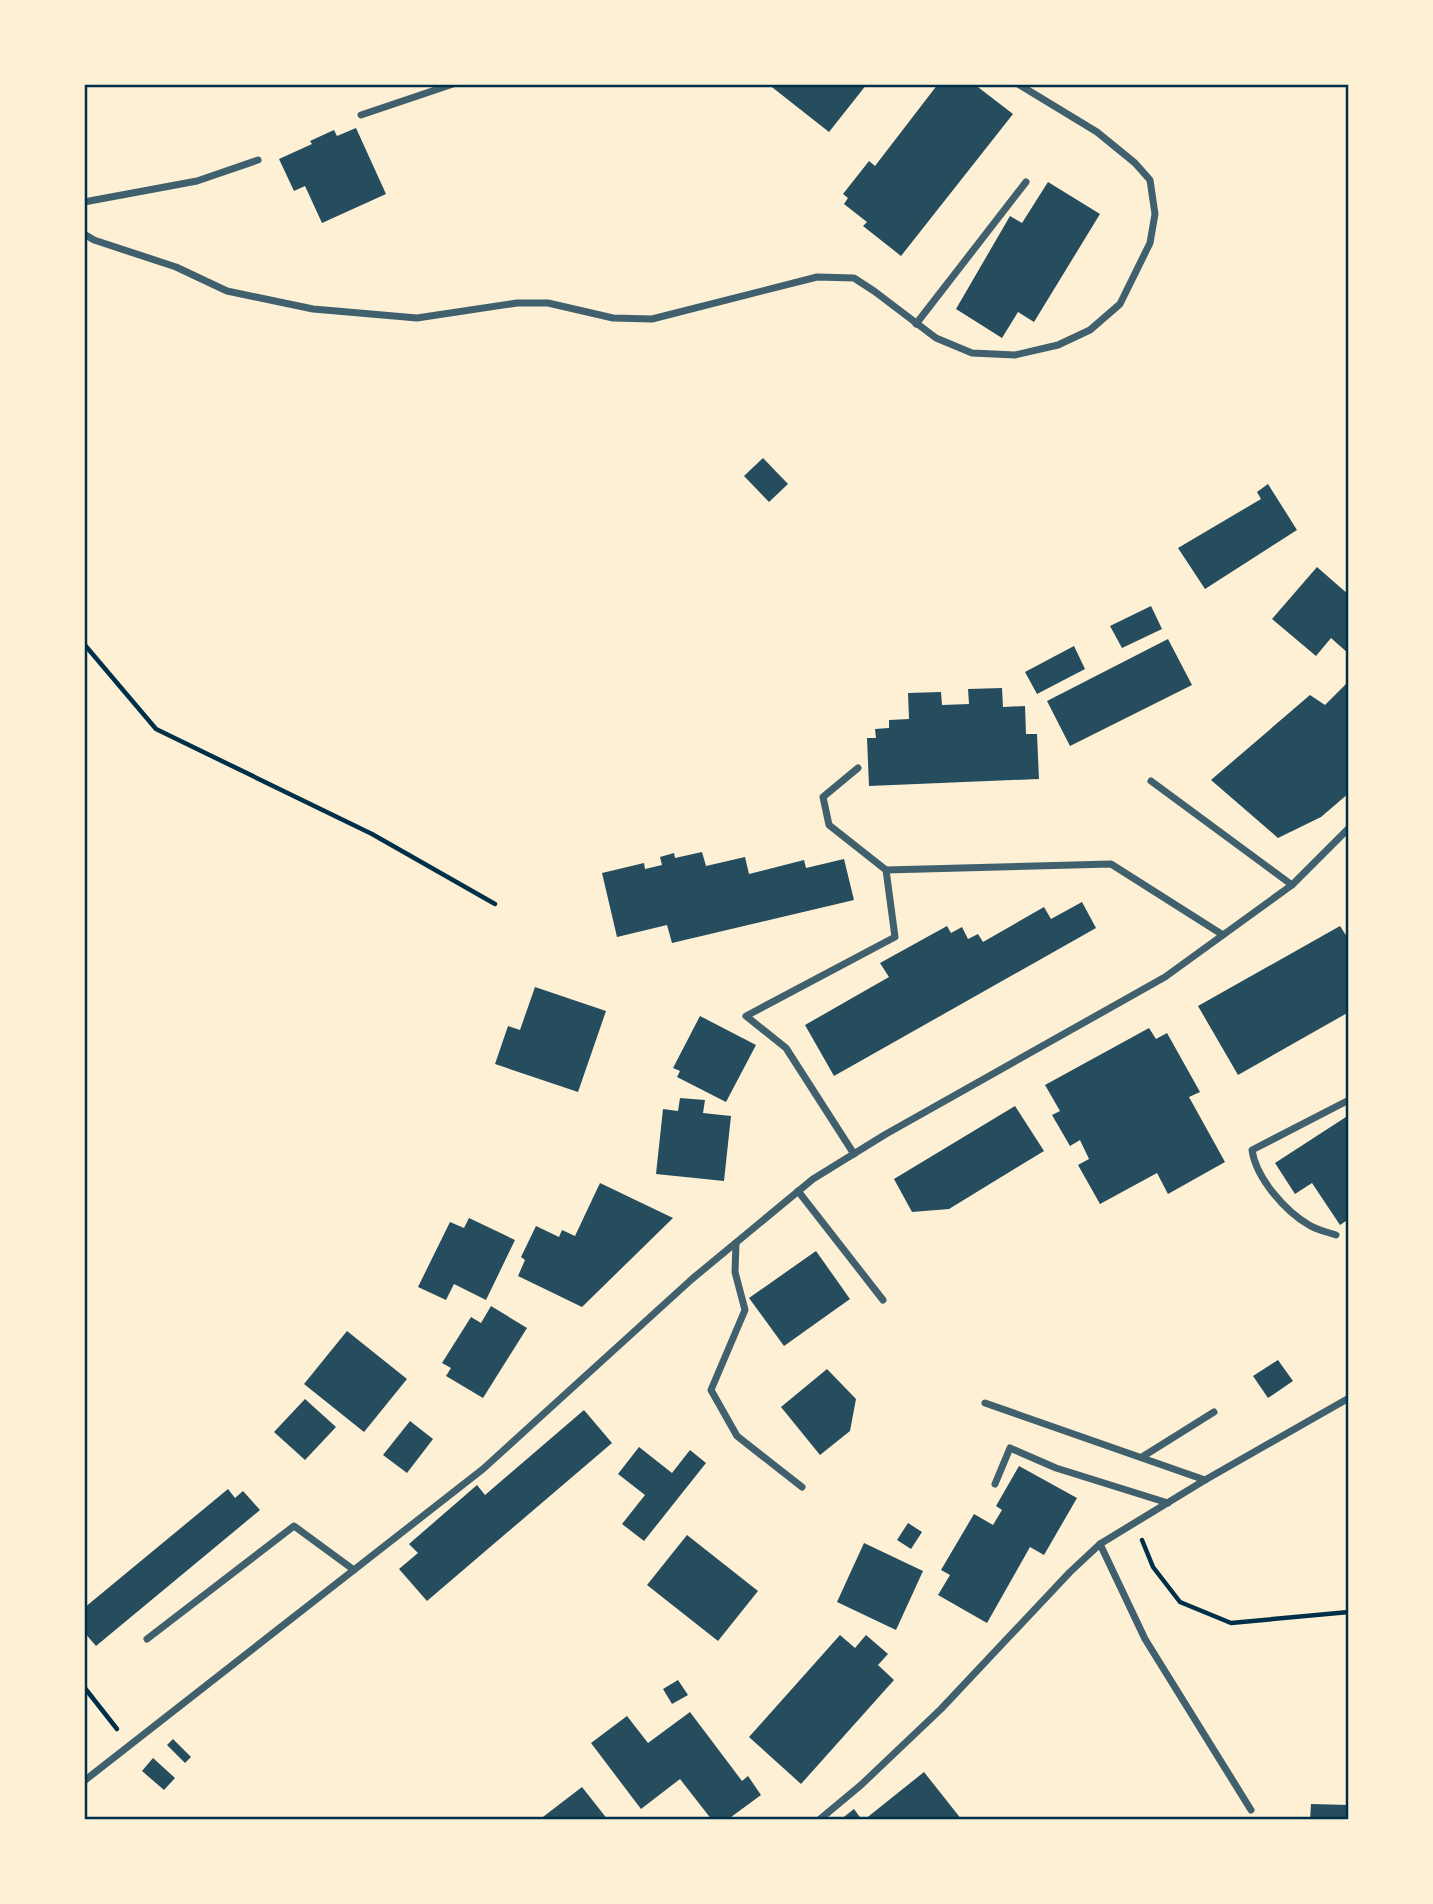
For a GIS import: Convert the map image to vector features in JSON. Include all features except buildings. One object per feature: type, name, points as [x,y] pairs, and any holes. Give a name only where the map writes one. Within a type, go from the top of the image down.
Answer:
[{"type":"street","points":[[361,115],[453,84]]},
{"type":"street","points":[[84,234],[177,267],[227,291],[313,309],[417,318],[517,303],[548,303],[613,318],[652,319],[817,277],[854,278],[936,338],[972,353],[1015,355],[1058,345],[1090,330],[1120,304],[1150,243],[1155,214],[1150,180],[1135,163],[1097,132],[1018,84]]},
{"type":"street","points":[[84,202],[197,181],[258,160]]},
{"type":"street","points":[[916,324],[1026,182]]},
{"type":"street","points":[[858,768],[823,797],[829,825],[886,870],[1111,864],[1223,935]]},
{"type":"street","points":[[1151,781],[1292,885]]},
{"type":"street","points":[[84,1781],[483,1469],[692,1279],[813,1179],[1165,977],[1292,885],[1349,828]]},
{"type":"street","points":[[854,1154],[786,1048],[746,1016],[895,937],[886,870]]},
{"type":"street","points":[[1336,1235],[1309,1225],[1273,1194],[1254,1165],[1252,1150],[1349,1100]]},
{"type":"street","points":[[798,1191],[883,1300]]},
{"type":"street","points":[[736,1243],[735,1272],[745,1310],[711,1391],[737,1436],[802,1487]]},
{"type":"street","points":[[819,1820],[862,1785],[941,1709],[1070,1572],[1100,1544],[1349,1398]]},
{"type":"street","points":[[985,1403],[1205,1480]]},
{"type":"street","points":[[1142,1457],[1214,1412]]},
{"type":"street","points":[[995,1484],[1010,1448],[1056,1468],[1168,1503]]},
{"type":"street","points":[[146,1639],[294,1526],[354,1570]]},
{"type":"street","points":[[1100,1544],[1145,1639],[1251,1810]]},
{"type":"path","points":[[84,644],[156,729],[372,834],[495,904]]},
{"type":"path","points":[[1135,1523],[1153,1567],[1180,1602],[1231,1623],[1349,1612]]},
{"type":"path","points":[[84,1687],[130,1747]]}]
